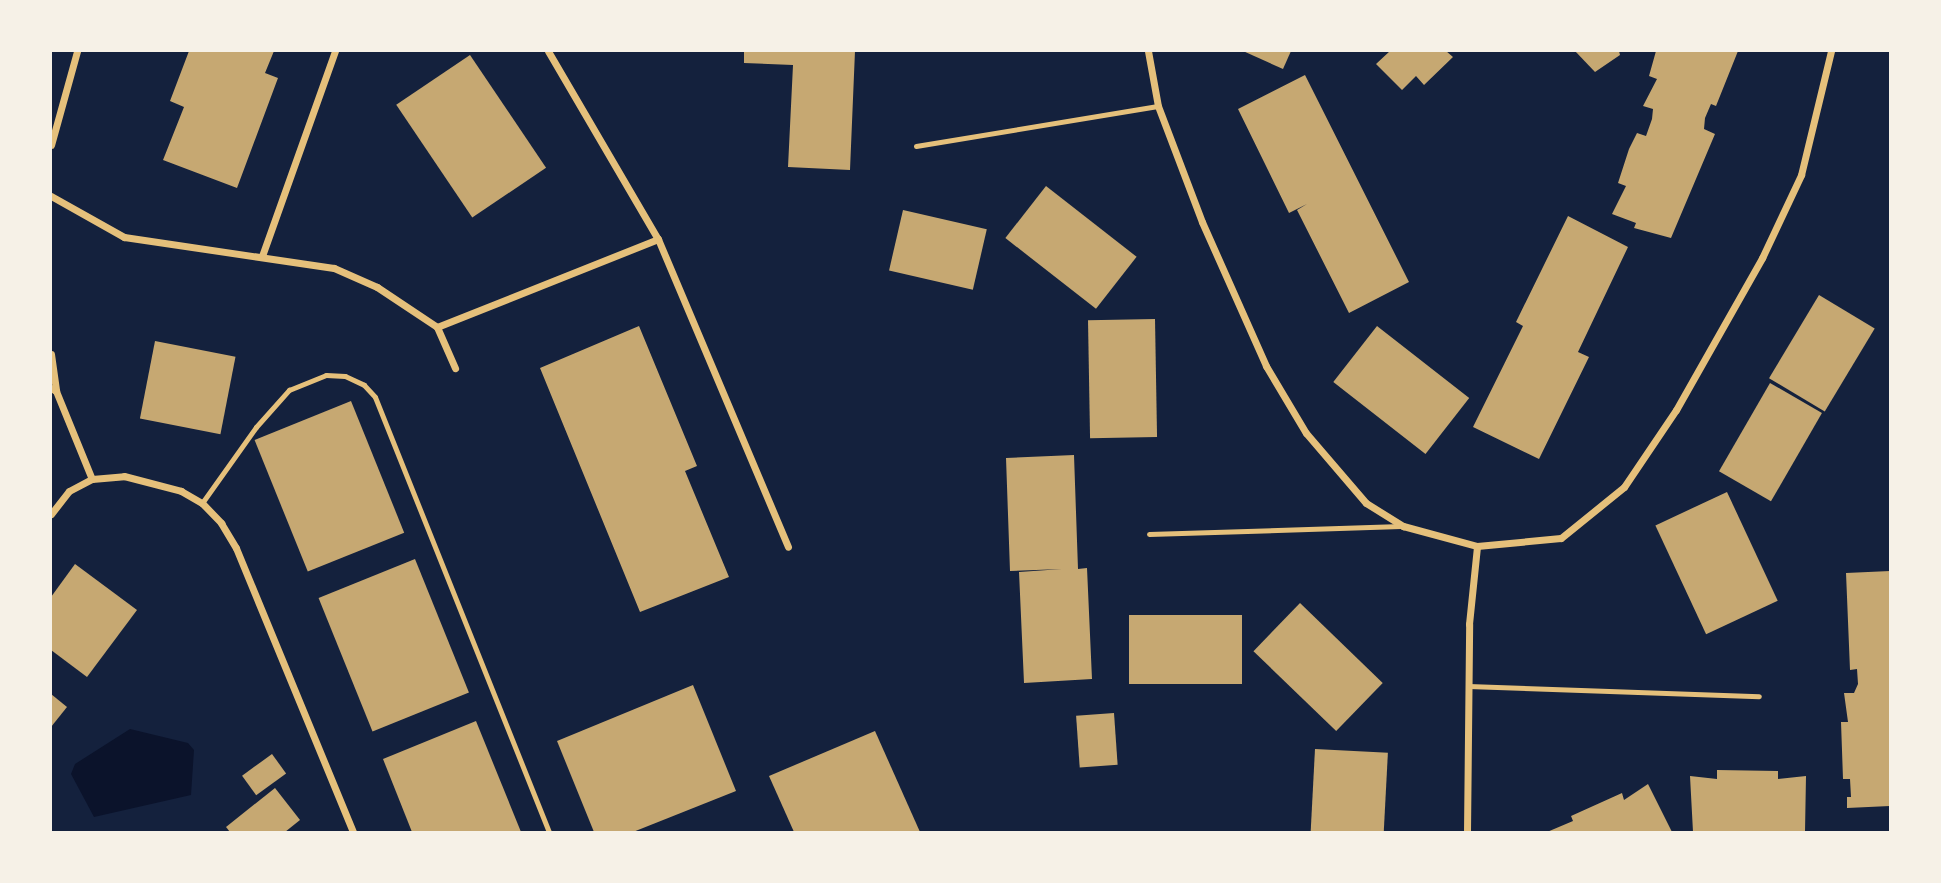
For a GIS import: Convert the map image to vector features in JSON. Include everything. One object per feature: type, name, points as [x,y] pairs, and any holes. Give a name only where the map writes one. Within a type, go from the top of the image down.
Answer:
[{"type":"street","points":[[51,145],[76,51]]},
{"type":"street","points":[[262,256],[335,51]]},
{"type":"street","points":[[548,51],[658,239],[788,547]]},
{"type":"street","points":[[1147,51],[1158,106],[1202,222],[1266,366],[1306,433],[1366,503],[1404,526],[1477,546],[1560,538],[1624,487],[1676,410],[1762,258],[1801,175],[1830,51]]},
{"type":"street","points":[[51,197],[124,237],[334,268],[377,287],[437,327],[455,368]]},
{"type":"street","points":[[437,327],[658,239]]},
{"type":"street","points":[[51,354],[53,390],[92,479]]},
{"type":"street","points":[[51,514],[69,491],[92,479],[124,476],[181,491],[202,503],[236,548],[354,832]]},
{"type":"street","points":[[1467,832],[1468,686],[1477,546]]},
{"type":"lane","points":[[916,146],[1158,106]]},
{"type":"lane","points":[[202,503],[256,427],[289,390],[326,375],[345,376],[364,384],[375,397],[548,832]]},
{"type":"lane","points":[[1149,534],[1404,526]]},
{"type":"lane","points":[[1468,686],[1759,696]]},
{"type":"water","points":[[130,729],[188,743],[194,750],[191,795],[94,817],[71,774],[75,764]]},
{"type":"building","points":[[189,51],[274,51],[265,73],[278,78],[237,188],[163,160],[184,107],[170,101]]},
{"type":"building","points":[[744,51],[855,51],[850,170],[788,167],[793,65],[744,63]]},
{"type":"building","points":[[1243,51],[1291,51],[1283,69]]},
{"type":"building","points":[[1390,51],[1446,51],[1453,57],[1424,85],[1416,76],[1402,90],[1376,64]]},
{"type":"building","points":[[1575,51],[1619,51],[1620,55],[1595,72]]},
{"type":"building","points":[[1656,51],[1738,51],[1716,106],[1711,104],[1705,118],[1704,129],[1715,134],[1671,238],[1634,228],[1636,223],[1612,214],[1626,186],[1618,183],[1629,149],[1637,133],[1646,136],[1652,119],[1653,109],[1643,106],[1657,79],[1649,76]]},
{"type":"building","points":[[470,55],[546,168],[472,218],[396,105]]},
{"type":"building","points":[[1305,75],[1409,282],[1349,313],[1297,210],[1307,204],[1289,213],[1238,109]]},
{"type":"building","points":[[1046,186],[1137,257],[1096,309],[1005,238]]},
{"type":"building","points":[[903,210],[987,229],[973,290],[889,270]]},
{"type":"building","points":[[1568,216],[1628,247],[1578,352],[1589,357],[1539,459],[1473,427],[1523,326],[1516,322]]},
{"type":"building","points":[[1819,295],[1875,328],[1825,412],[1769,378]]},
{"type":"building","points":[[1155,319],[1157,437],[1090,438],[1088,320]]},
{"type":"building","points":[[639,326],[697,466],[685,471],[729,577],[640,612],[540,368]]},
{"type":"building","points":[[1377,326],[1469,398],[1425,454],[1333,382]]},
{"type":"building","points":[[155,341],[235,357],[220,434],[140,419]]},
{"type":"building","points":[[1770,383],[1822,413],[1771,501],[1719,471]]},
{"type":"building","points":[[351,401],[404,533],[308,572],[255,440]]},
{"type":"building","points":[[1074,455],[1078,569],[1087,568],[1092,679],[1024,683],[1019,572],[1062,569],[1010,571],[1006,458]]},
{"type":"building","points":[[1727,492],[1778,601],[1706,634],[1655,525]]},
{"type":"building","points":[[415,559],[469,693],[373,731],[319,598]]},
{"type":"building","points":[[75,564],[137,610],[87,677],[51,650],[51,597]]},
{"type":"building","points":[[1890,571],[1890,806],[1847,808],[1847,797],[1851,797],[1850,779],[1843,779],[1841,722],[1848,722],[1844,693],[1854,693],[1858,684],[1857,669],[1850,670],[1846,573]]},
{"type":"building","points":[[1300,603],[1383,683],[1336,731],[1253,651]]},
{"type":"building","points":[[1129,615],[1242,615],[1242,684],[1129,684]]},
{"type":"building","points":[[693,685],[736,791],[633,832],[594,832],[557,741]]},
{"type":"building","points":[[51,694],[67,707],[51,727]]},
{"type":"building","points":[[1114,713],[1118,765],[1080,768],[1076,716]]},
{"type":"building","points":[[476,721],[521,832],[412,832],[383,759]]},
{"type":"building","points":[[875,731],[920,832],[794,832],[769,776]]},
{"type":"building","points":[[1315,749],[1388,753],[1384,832],[1311,832]]},
{"type":"building","points":[[272,754],[286,773],[256,795],[242,776]]},
{"type":"building","points":[[1717,770],[1778,771],[1778,779],[1806,776],[1805,832],[1693,832],[1690,776],[1717,779]]},
{"type":"building","points":[[1648,784],[1672,832],[1547,832],[1573,821],[1571,816],[1622,793],[1624,800]]},
{"type":"building","points":[[275,788],[300,820],[285,832],[230,832],[226,827]]}]
